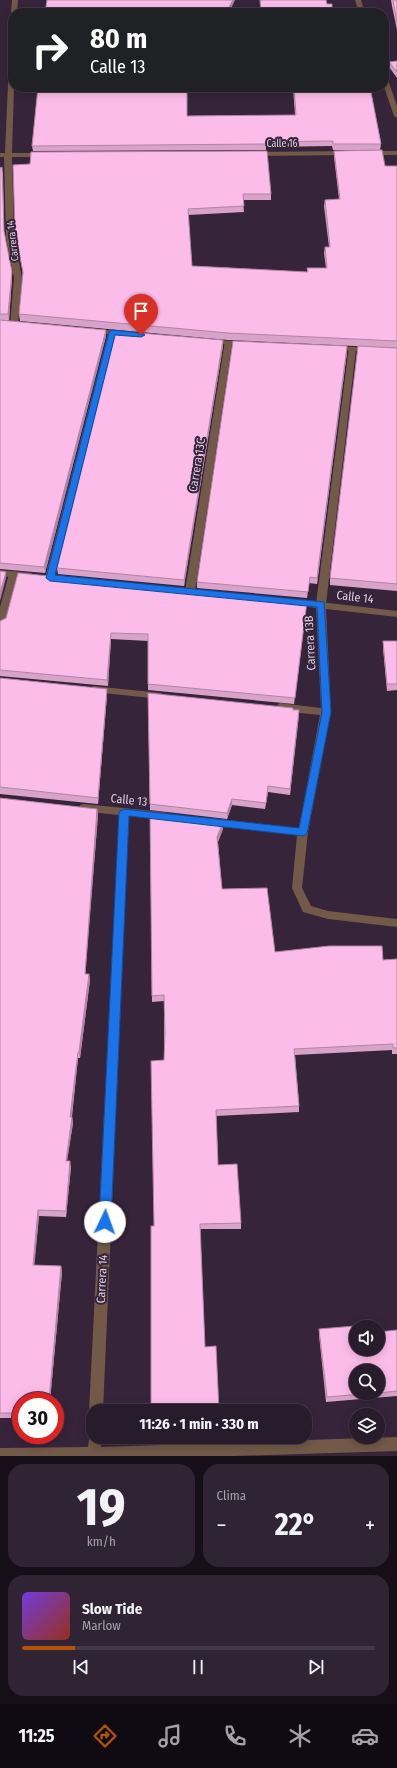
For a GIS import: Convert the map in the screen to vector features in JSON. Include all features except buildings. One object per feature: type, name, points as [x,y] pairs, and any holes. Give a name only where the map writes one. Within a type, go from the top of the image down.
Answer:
[{"type":"street","name":"Carrera 14","points":[[11,92],[8,155],[10,237],[18,278],[14,324]]},
{"type":"street","points":[[389,92],[397,116]]},
{"type":"street","name":"Calle 16","points":[[246,154],[397,153]]},
{"type":"street","points":[[0,155],[56,155]]},
{"type":"street","points":[[82,330],[135,334]]},
{"type":"street","points":[[0,572],[54,578],[112,332]]},
{"type":"street","points":[[197,340],[252,344]]},
{"type":"street","name":"Carrera 13C","points":[[190,591],[228,343]]},
{"type":"street","points":[[329,348],[397,350]]},
{"type":"street","name":"Carrera 13B","points":[[352,349],[321,604],[326,712],[303,832],[297,888],[307,908],[328,915],[397,922]]},
{"type":"street","points":[[0,624],[14,574]]},
{"type":"street","name":"Calle 14","points":[[282,600],[397,614]]},
{"type":"street","points":[[80,688],[167,696]]},
{"type":"street","points":[[271,706],[326,712]]},
{"type":"street","name":"Calle 13","points":[[70,806],[171,817]]},
{"type":"street","name":"Carrera 14","points":[[96,1404],[124,812]]},
{"type":"street","points":[[202,821],[303,832]]},
{"type":"street","points":[[94,1455],[95,1444]]},
{"type":"street","points":[[0,1455],[94,1455],[397,1444]]},
{"type":"route","points":[[105,1222],[124,812],[303,832],[326,712],[321,604],[50,578],[112,332],[141,335]]}]
